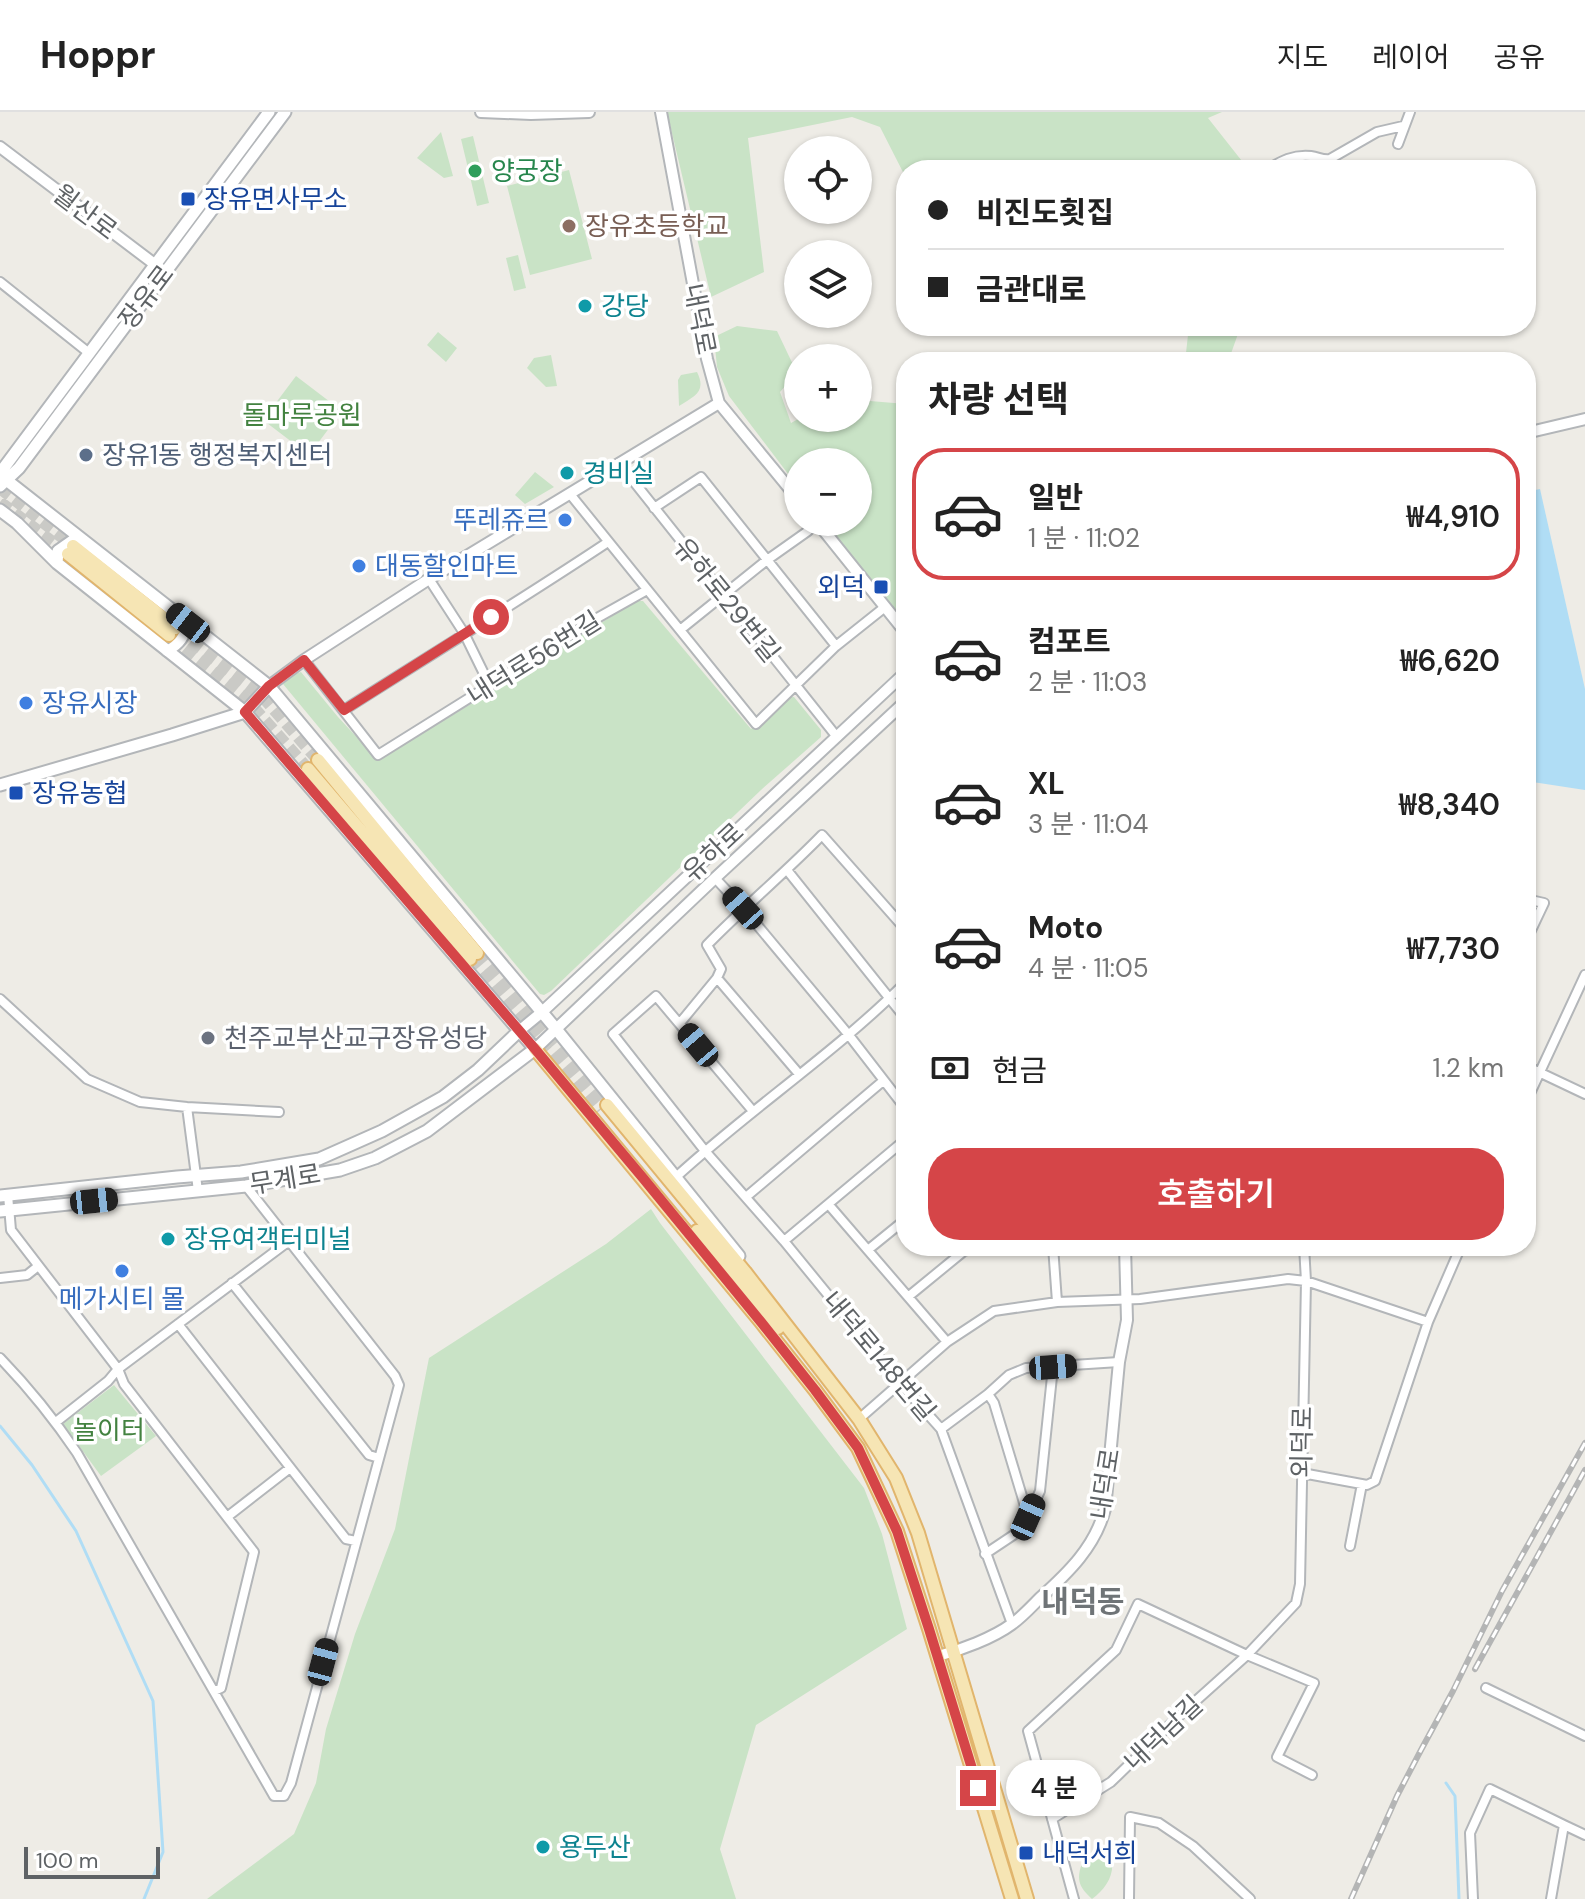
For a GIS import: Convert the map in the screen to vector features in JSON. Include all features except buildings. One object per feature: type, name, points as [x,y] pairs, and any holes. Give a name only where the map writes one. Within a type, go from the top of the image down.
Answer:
[{"type":"main road","name":"장유로","points":[[2,479],[19,468],[269,112]]},
{"type":"main road","name":"장유로","points":[[2,479],[89,353],[285,112]]},
{"type":"main road","points":[[2,479],[73,546],[178,629],[269,686],[676,1177],[747,1266],[782,1320]]},
{"type":"main road","points":[[0,510],[57,563],[245,712],[535,1049],[761,1322],[858,1448]]},
{"type":"main road","points":[[57,563],[58,551],[73,546]]},
{"type":"main road","points":[[73,546],[178,629]]},
{"type":"main road","points":[[0,785],[245,712],[269,686]]},
{"type":"main road","points":[[308,769],[474,956],[318,760]]},
{"type":"main road","name":"무계로","points":[[4,1195],[260,1170],[319,1159],[382,1131],[443,1097],[478,1070],[519,1031]]},
{"type":"main road","name":"무계로","points":[[5,1210],[246,1186],[323,1174],[375,1158],[427,1131],[535,1049]]},
{"type":"main road","points":[[1012,1899],[897,1531],[858,1448],[824,1386],[602,1108],[736,1261],[859,1419],[896,1478],[918,1533],[1027,1899]]},
{"type":"street","points":[[481,112],[589,112]]},
{"type":"street","name":"내덕로","points":[[661,112],[707,359],[719,403],[784,482]]},
{"type":"street","points":[[1398,144],[1410,112]]},
{"type":"street","points":[[1285,160],[1310,156],[1330,159],[1377,132],[1403,126]]},
{"type":"street","name":"월산로","points":[[1,151],[160,268]]},
{"type":"street","points":[[0,282],[89,353]]},
{"type":"street","points":[[269,686],[429,579],[719,403]]},
{"type":"street","points":[[1536,431],[1585,419]]},
{"type":"street","name":"유하로29번길","points":[[619,463],[837,737]]},
{"type":"street","points":[[654,508],[701,477],[836,646]]},
{"type":"street","points":[[570,494],[756,724],[836,646],[885,607]]},
{"type":"street","points":[[680,630],[801,536]]},
{"type":"street","points":[[828,536],[896,621]]},
{"type":"street","points":[[304,660],[344,710],[608,542]]},
{"type":"street","points":[[429,579],[464,633],[490,686]]},
{"type":"street","name":"내덕로56번길","points":[[344,710],[378,755],[647,590]]},
{"type":"street","points":[[167,651],[184,637],[178,629]]},
{"type":"street","name":"유하로","points":[[519,1031],[896,681]]},
{"type":"street","name":"유하로","points":[[535,1049],[896,710]]},
{"type":"street","points":[[752,1110],[680,1023],[721,969],[707,945],[822,835],[896,919]]},
{"type":"street","points":[[787,870],[896,1007]]},
{"type":"street","points":[[715,878],[848,1034],[896,1097]]},
{"type":"street","points":[[1536,901],[1544,903],[1536,920]]},
{"type":"street","points":[[1536,1079],[1585,975]]},
{"type":"street","points":[[717,978],[799,1074]]},
{"type":"street","points":[[676,1177],[896,991]]},
{"type":"street","name":"내덕로148번길","points":[[680,1023],[656,996],[613,1034],[705,1151],[941,1429],[1012,1624]]},
{"type":"street","points":[[0,999],[87,1079],[140,1102],[279,1112]]},
{"type":"street","points":[[1536,1071],[1585,1094]]},
{"type":"street","points":[[746,1197],[883,1081]]},
{"type":"street","points":[[187,1107],[198,1191]]},
{"type":"street","points":[[784,1241],[896,1148]]},
{"type":"street","points":[[0,1358],[56,1422],[77,1453],[274,1796],[284,1796],[291,1783],[399,1385],[246,1186]]},
{"type":"street","points":[[4,1195],[11,1230],[118,1369],[124,1384],[254,1552],[221,1688],[214,1691]]},
{"type":"street","points":[[829,1205],[947,1342]]},
{"type":"street","points":[[869,1249],[896,1227]]},
{"type":"street","points":[[56,1422],[108,1381],[118,1369],[289,1241]]},
{"type":"street","points":[[909,1296],[958,1256]]},
{"type":"street","points":[[1054,1256],[1057,1302]]},
{"type":"street","name":"내덕로","points":[[938,1656],[954,1652],[1012,1624],[1064,1578],[1102,1523],[1119,1362],[1127,1320],[1125,1256]]},
{"type":"street","name":"외덕로","points":[[1296,1603],[1300,1584],[1305,1256]]},
{"type":"street","points":[[1302,1473],[1367,1485],[1375,1481],[1428,1322],[1457,1256]]},
{"type":"street","points":[[0,1278],[27,1275],[37,1267]]},
{"type":"street","points":[[859,1419],[947,1342],[994,1311],[1288,1279],[1306,1281],[1428,1322]]},
{"type":"street","points":[[232,1283],[369,1455],[379,1458]]},
{"type":"street","points":[[178,1324],[346,1539],[356,1541]]},
{"type":"street","points":[[941,1429],[1009,1375],[1026,1368],[1119,1362]]},
{"type":"street","points":[[985,1554],[1015,1534],[1028,1517],[1040,1491],[1053,1367]]},
{"type":"street","points":[[988,1394],[994,1403],[1028,1517]]},
{"type":"street","points":[[227,1517],[290,1468]]},
{"type":"street","points":[[1350,1546],[1362,1484]]},
{"type":"street","name":"내덕남길","points":[[1052,1819],[1111,1782],[1247,1655],[1296,1603]]},
{"type":"street","points":[[1074,1899],[1028,1731],[1116,1650],[1138,1604],[1314,1683],[1277,1757],[1312,1775]]},
{"type":"street","points":[[1486,1688],[1585,1736]]},
{"type":"street","points":[[1473,1899],[1470,1833],[1490,1789],[1585,1835]]},
{"type":"street","points":[[1129,1899],[1130,1817],[1159,1823],[1193,1846],[1250,1899]]},
{"type":"street","points":[[1551,1899],[1564,1825]]},
{"type":"green space","points":[[667,112],[1222,112],[1208,118],[1241,160],[897,160],[880,127],[852,117],[748,138],[764,272],[711,297]]},
{"type":"green space","points":[[441,132],[453,176],[444,178],[417,158]]},
{"type":"green space","name":"양궁장","points":[[473,136],[489,203],[477,206],[461,139]]},
{"type":"green space","points":[[569,170],[592,259],[530,275],[507,186]]},
{"type":"green space","points":[[518,255],[526,288],[514,291],[506,258]]},
{"type":"green space","points":[[737,326],[777,331],[784,346],[784,388],[780,392],[784,403],[784,432],[872,432],[872,401],[896,403],[896,611],[836,536],[872,536],[872,448],[784,448],[784,469],[729,396],[717,367],[714,337]]},
{"type":"green space","points":[[438,332],[457,348],[446,362],[427,345]]},
{"type":"green space","points":[[1188,336],[1237,336],[1232,352],[1186,352]]},
{"type":"green space","points":[[551,355],[557,386],[546,387],[527,368],[534,358]]},
{"type":"green space","points":[[697,372],[700,389],[679,406],[678,380],[681,375]]},
{"type":"green space","name":"돌마루공원","points":[[296,376],[342,411],[309,455],[263,420]]},
{"type":"green space","points":[[535,472],[554,487],[525,504],[515,495]]},
{"type":"green space","points":[[636,601],[643,601],[751,729],[794,697],[821,730],[821,737],[544,995],[540,994],[283,684],[301,672],[378,760]]},
{"type":"green space","points":[[651,1209],[864,1488],[882,1534],[907,1629],[756,1725],[720,1849],[736,1899],[207,1899],[294,1834],[316,1783],[326,1729],[355,1634],[395,1529],[429,1358],[606,1244]]},
{"type":"green space","name":"놀이터","points":[[114,1385],[156,1436],[101,1476],[63,1424]]},
{"type":"green space","points":[[1110,1853],[1112,1867],[1109,1879],[1092,1899],[1080,1883],[1082,1863],[1104,1858]]},
{"type":"water","points":[[1540,489],[1585,689],[1585,790],[1536,783],[1536,490]]},
{"type":"waterway","points":[[0,1426],[32,1465],[76,1531],[153,1701],[163,1852],[144,1899]]},
{"type":"waterway","points":[[1446,1783],[1455,1796],[1459,1899]]},
{"type":"tunnel","points":[[0,488],[73,546]]},
{"type":"tunnel","points":[[0,502],[67,553]]},
{"type":"tunnel","points":[[177,630],[263,697],[318,760]]},
{"type":"tunnel","points":[[171,637],[246,699],[308,769]]},
{"type":"tunnel","points":[[477,953],[607,1105]]},
{"type":"tunnel","points":[[470,959],[598,1112]]},
{"type":"railway","points":[[1351,1899],[1397,1796],[1502,1591],[1585,1443]]},
{"type":"railway","points":[[1475,1669],[1585,1470]]},
{"type":"place","name":"양궁장","points":[[475,171]]},
{"type":"place","name":"장유면사무소","points":[[188,199]]},
{"type":"place","name":"장유초등학교","points":[[569,226]]},
{"type":"place","name":"강당","points":[[585,306]]},
{"type":"place","name":"장유1동 행정복지센터","points":[[86,455]]},
{"type":"place","name":"경비실","points":[[567,473]]},
{"type":"place","name":"뚜레쥬르","points":[[565,520]]},
{"type":"place","name":"대동할인마트","points":[[359,566]]},
{"type":"place","name":"외덕","points":[[881,587]]},
{"type":"place","name":"장유시장","points":[[26,703]]},
{"type":"place","name":"장유농협","points":[[16,793]]},
{"type":"place","name":"천주교부산교구장유성당","points":[[208,1038]]},
{"type":"place","name":"장유여객터미널","points":[[168,1239]]},
{"type":"place","name":"메가시티 몰","points":[[122,1271]]},
{"type":"place","name":"용두산","points":[[543,1847]]},
{"type":"place","name":"내덕서희","points":[[1026,1853]]},
{"type":"district","name":"내덕동","points":[[1083,1601]]},
{"type":"route","points":[[491,617],[344,710],[304,660],[269,686],[245,712],[643,1178],[761,1322],[858,1448],[897,1531],[978,1788]]}]
